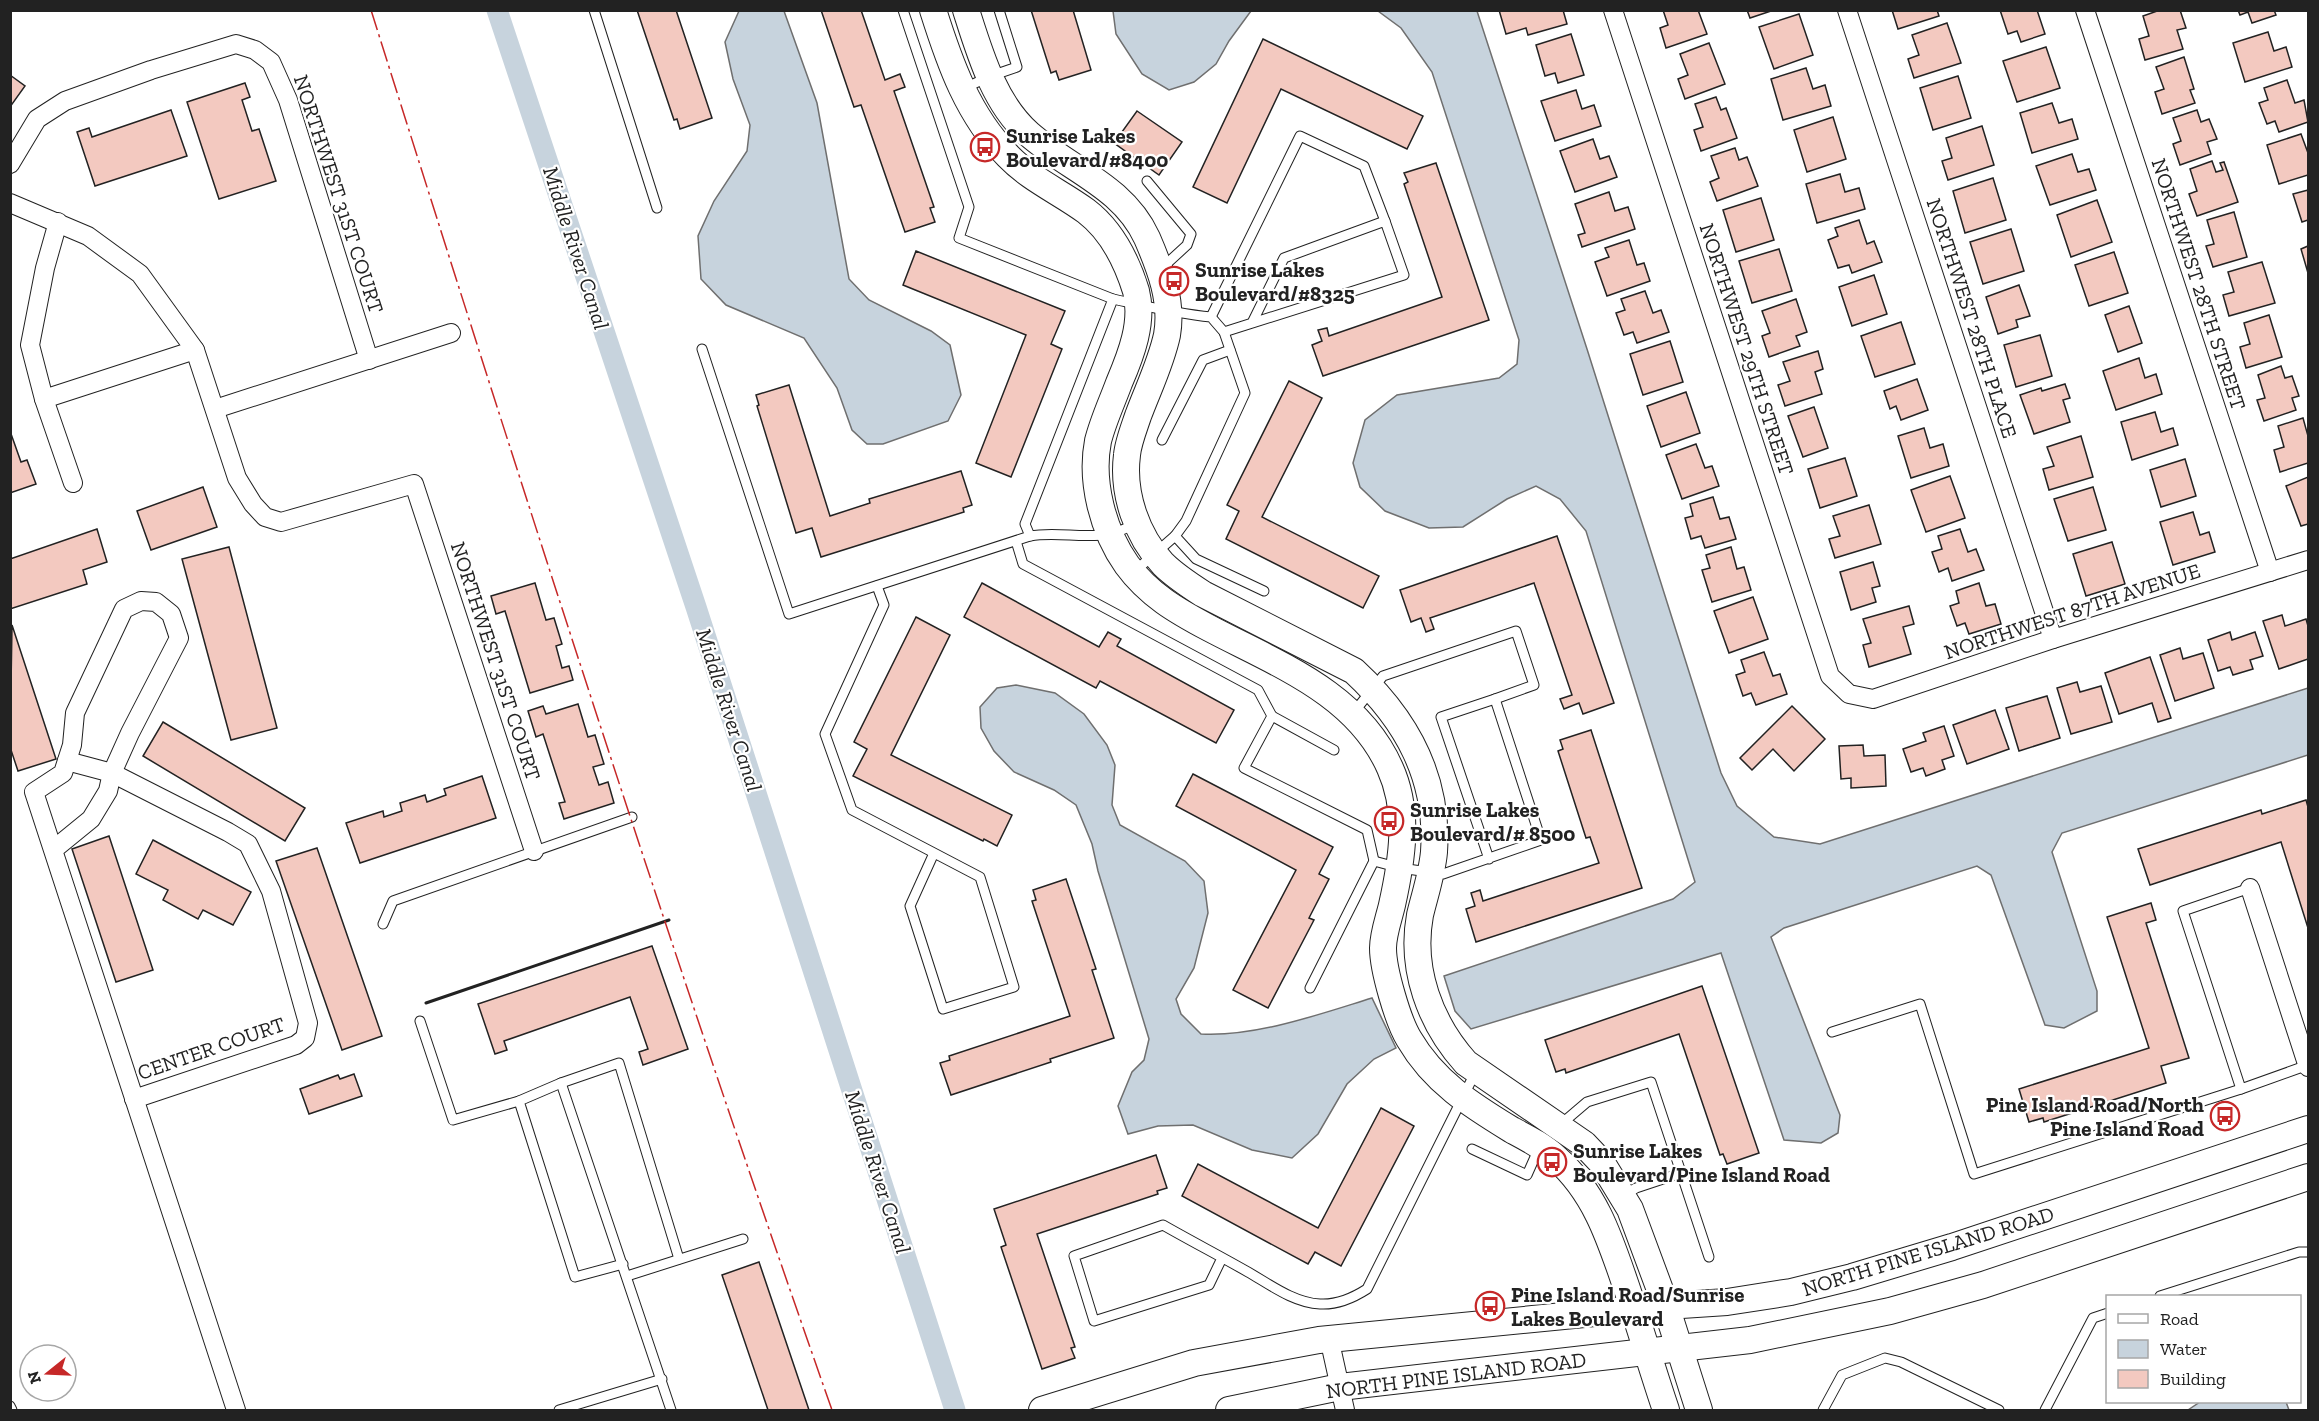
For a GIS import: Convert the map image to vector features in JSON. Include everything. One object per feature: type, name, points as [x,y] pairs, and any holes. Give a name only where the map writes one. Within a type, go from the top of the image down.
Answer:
[{"type":"street","points":[[933,10],[961,90],[991,138],[1011,160],[1085,210],[1099,223],[1116,246],[1134,286],[1139,304],[1131,355],[1098,441],[1096,468],[1098,490],[1102,513],[1110,534],[1133,573],[1167,606],[1318,685],[1352,714],[1376,741],[1399,791],[1402,836],[1400,868],[1383,948],[1393,1000],[1407,1037],[1443,1084],[1461,1098],[1540,1145],[1558,1159],[1594,1204],[1605,1223],[1666,1410]]},
{"type":"street","points":[[966,10],[988,76],[1011,113],[1028,133],[1058,156],[1107,187],[1126,206],[1145,235],[1160,270],[1166,291],[1167,333],[1127,454],[1126,477],[1136,524],[1155,553],[1180,578],[1203,594],[1354,671],[1372,688],[1397,718],[1421,760],[1428,783],[1433,821],[1434,854],[1420,918],[1418,954],[1424,990],[1437,1024],[1450,1045],[1466,1063],[1584,1144],[1602,1163],[1623,1195],[1666,1306],[1699,1410]]},
{"type":"street","name":"NORTHWEST 29TH STREET","points":[[1613,10],[1830,676],[1848,694]]},
{"type":"street","name":"NORTHWEST 28TH PLACE","points":[[1847,10],[2053,639]]},
{"type":"street","name":"NORTHWEST 28TH STREET","points":[[2085,10],[2270,572]]},
{"type":"street","name":"NORTHWEST 31ST COURT","points":[[10,164],[38,119],[65,101],[152,70],[236,44],[255,50],[271,62],[288,100],[369,360]]},
{"type":"street","points":[[10,203],[88,236],[140,274],[195,350],[215,409],[452,333]]},
{"type":"street","points":[[58,222],[45,268],[30,345],[44,399],[73,483]]},
{"type":"street","points":[[44,399],[195,350]]},
{"type":"street","name":"NORTHWEST 31ST COURT","points":[[215,409],[237,477],[253,504],[265,517],[281,522],[414,484],[534,852]]},
{"type":"street","name":"NORTHWEST 87TH AVENUE","points":[[1848,694],[1873,699],[2053,639],[2308,560]]},
{"type":"street","name":"CENTER COURT","points":[[53,849],[91,819],[108,791],[112,773],[130,733],[179,638],[171,614],[156,602],[141,601],[124,609],[75,713],[72,745],[63,773],[34,792],[236,1410]]},
{"type":"street","name":"CENTER COURT","points":[[67,761],[112,773],[248,844],[271,891],[308,1023],[305,1038],[296,1045],[134,1099]]},
{"type":"street","points":[[2250,888],[2308,1066]]},
{"type":"street","name":"NORTH PINE ISLAND ROAD","points":[[1042,1410],[1194,1363],[1329,1338],[1738,1300],[1791,1292],[1852,1277],[1952,1247],[2308,1129]]},
{"type":"street","name":"NORTH PINE ISLAND ROAD","points":[[1228,1410],[1342,1399],[1647,1353],[1750,1340],[1902,1307],[1983,1285],[2308,1177]]},
{"type":"street","points":[[1329,1338],[1342,1399]]},
{"type":"lane","points":[[594,10],[657,208]]},
{"type":"lane","points":[[903,10],[969,207],[959,238],[1113,298],[1182,314],[1210,317],[1224,332],[1245,393],[1186,521],[1175,536],[1133,573]]},
{"type":"lane","points":[[961,90],[988,76],[1017,67],[999,10]]},
{"type":"lane","points":[[1210,317],[1300,136],[1364,166],[1404,275],[1224,332]]},
{"type":"lane","points":[[1147,181],[1191,234],[1187,245],[1160,270]]},
{"type":"lane","points":[[1252,323],[1284,258],[1385,221]]},
{"type":"lane","points":[[1030,536],[1025,525],[1113,298]]},
{"type":"lane","points":[[702,349],[789,614],[1030,536],[1045,533],[1071,536],[1110,534],[1136,524]]},
{"type":"lane","points":[[1162,440],[1203,360],[1230,350]]},
{"type":"lane","points":[[1175,536],[1196,559],[1264,591]]},
{"type":"lane","points":[[1016,541],[1023,564],[1258,690],[1272,716],[1334,750]]},
{"type":"lane","points":[[877,586],[884,605],[825,734],[852,810],[980,877],[1014,987],[943,1009],[910,906],[934,853]]},
{"type":"lane","points":[[1352,714],[1383,676],[1516,630],[1534,685],[1441,717],[1489,859]]},
{"type":"lane","points":[[1374,861],[1430,874],[1443,874],[1541,840],[1495,699]]},
{"type":"lane","points":[[1272,716],[1244,768],[1367,830],[1374,861],[1310,988]]},
{"type":"lane","points":[[383,924],[393,901],[632,817]]},
{"type":"lane","points":[[2241,1089],[2183,911],[2250,888]]},
{"type":"lane","points":[[1832,1032],[1920,1004],[1974,1174],[2308,1066]]},
{"type":"lane","points":[[420,1021],[453,1120],[519,1101],[561,1083],[619,1063],[679,1259]]},
{"type":"lane","points":[[1222,1258],[1209,1285],[1094,1321],[1074,1256],[1163,1225],[1292,1296],[1318,1304],[1355,1297],[1368,1289],[1476,1070]]},
{"type":"lane","points":[[1558,1126],[1587,1102],[1651,1082],[1709,1257]]},
{"type":"lane","points":[[561,1083],[671,1410]]},
{"type":"lane","points":[[519,1101],[575,1277],[623,1264]]},
{"type":"lane","points":[[1472,1149],[1527,1175],[1540,1145]]},
{"type":"lane","points":[[1623,1195],[1636,1188],[1681,1173]]},
{"type":"lane","points":[[627,1276],[743,1239]]},
{"type":"lane","points":[[2163,1295],[2299,1252],[2308,1252]]},
{"type":"lane","points":[[2045,1410],[2093,1318],[2106,1314]]},
{"type":"lane","points":[[1823,1410],[1842,1375],[1885,1358],[1901,1362],[1999,1410]]},
{"type":"lane","points":[[559,1410],[662,1379]]},
{"type":"water","points":[[1113,10],[1251,11],[1229,41],[1216,64],[1194,82],[1169,90],[1142,74],[1116,34]]},
{"type":"water","points":[[739,11],[784,11],[817,103],[849,279],[869,300],[931,331],[950,345],[961,395],[948,421],[883,444],[867,444],[852,430],[837,388],[804,338],[726,305],[701,279],[698,236],[714,201],[747,151],[750,125],[733,79],[725,42]]},
{"type":"water","points":[[1378,11],[1477,11],[1721,773],[1737,806],[1774,837],[1820,844],[2308,688],[2308,755],[2062,833],[2052,852],[2097,991],[2097,1011],[2064,1028],[2045,1025],[1991,875],[1977,866],[1784,928],[1771,937],[1840,1115],[1838,1133],[1821,1143],[1784,1140],[1721,953],[1471,1029],[1455,1011],[1444,976],[1673,899],[1695,882],[1586,531],[1560,499],[1536,486],[1507,499],[1463,527],[1429,528],[1385,511],[1360,487],[1353,463],[1365,420],[1397,395],[1499,378],[1517,364],[1519,340],[1432,72],[1401,28]]},
{"type":"water","points":[[1016,685],[1055,693],[1084,714],[1107,745],[1115,765],[1112,805],[1120,825],[1185,861],[1204,881],[1208,913],[1194,968],[1176,999],[1181,1014],[1201,1034],[1244,1032],[1266,1028],[1372,998],[1396,1048],[1374,1059],[1347,1084],[1318,1134],[1292,1158],[1252,1150],[1193,1125],[1158,1126],[1128,1134],[1118,1106],[1132,1072],[1144,1060],[1149,1039],[1098,871],[1092,844],[1076,805],[1054,790],[1014,772],[994,751],[981,728],[980,707],[997,688]]},
{"type":"water","points":[[2198,1403],[2286,1403],[2289,1410],[2188,1410]]},
{"type":"building","points":[[637,10],[676,10],[712,118],[680,129],[677,119],[674,120]]},
{"type":"building","points":[[821,10],[861,10],[885,80],[900,74],[905,87],[894,91],[934,207],[930,208],[935,222],[905,232],[861,105],[854,107]]},
{"type":"building","points":[[1031,10],[1073,10],[1091,70],[1059,80],[1056,71],[1051,73]]},
{"type":"building","points":[[1499,10],[1563,10],[1567,24],[1528,35],[1526,28],[1506,34]]},
{"type":"building","points":[[1663,10],[1698,10],[1707,34],[1666,48],[1660,28],[1668,25]]},
{"type":"building","points":[[1747,10],[1774,10],[1750,18]]},
{"type":"building","points":[[1892,10],[1937,10],[1939,16],[1898,29]]},
{"type":"building","points":[[2000,10],[2037,10],[2045,34],[2021,42],[2017,31],[2008,34]]},
{"type":"building","points":[[2160,10],[2180,10],[2186,28],[2177,30],[2183,49],[2145,60],[2139,39],[2149,36],[2143,16]]},
{"type":"building","points":[[2238,10],[2274,10],[2276,15],[2252,23],[2248,12],[2240,15]]},
{"type":"building","points":[[1799,14],[1813,55],[1774,69],[1759,27]]},
{"type":"building","points":[[1947,23],[1961,63],[1914,78],[1908,59],[1919,55],[1912,35]]},
{"type":"building","points":[[2268,32],[2274,51],[2286,47],[2292,67],[2245,82],[2233,43]]},
{"type":"building","points":[[1571,34],[1584,75],[1558,83],[1555,73],[1545,76],[1536,45]]},
{"type":"building","points":[[1263,39],[1423,116],[1407,149],[1281,89],[1227,203],[1193,187]]},
{"type":"building","points":[[1709,43],[1725,84],[1685,99],[1678,79],[1688,75],[1680,54]]},
{"type":"building","points":[[2046,47],[2060,88],[2017,102],[2003,61]]},
{"type":"building","points":[[2184,57],[2194,89],[2190,90],[2195,103],[2162,114],[2155,92],[2164,89],[2156,67]]},
{"type":"building","points":[[1806,68],[1813,89],[1825,85],[1831,106],[1783,120],[1771,79]]},
{"type":"building","points":[[10,75],[25,86],[10,107]]},
{"type":"building","points":[[1958,76],[1971,118],[1933,130],[1920,88]]},
{"type":"building","points":[[2287,80],[2295,103],[2304,100],[2308,122],[2279,132],[2275,121],[2267,124],[2259,103],[2268,100],[2264,88]]},
{"type":"building","points":[[245,83],[250,97],[242,100],[252,131],[259,129],[276,181],[219,199],[187,102]]},
{"type":"building","points":[[1576,90],[1582,109],[1594,105],[1601,126],[1555,141],[1541,101]]},
{"type":"building","points":[[1716,97],[1721,110],[1726,108],[1737,138],[1701,151],[1694,130],[1703,127],[1695,104]]},
{"type":"building","points":[[2052,103],[2059,123],[2072,119],[2078,139],[2032,153],[2020,113]]},
{"type":"building","points":[[171,110],[187,156],[95,186],[77,132],[89,128],[92,137]]},
{"type":"building","points":[[2197,110],[2201,122],[2209,119],[2217,139],[2207,142],[2211,154],[2180,165],[2173,144],[2181,141],[2173,118]]},
{"type":"building","points":[[1137,111],[1182,142],[1159,175],[1114,143]]},
{"type":"building","points":[[1833,117],[1846,159],[1807,172],[1794,130]]},
{"type":"building","points":[[1982,126],[1994,165],[1948,180],[1942,161],[1952,158],[1946,138]]},
{"type":"building","points":[[2301,134],[2308,153],[2308,175],[2279,184],[2267,145]]},
{"type":"building","points":[[1593,139],[1600,159],[1609,156],[1617,177],[1575,192],[1560,151]]},
{"type":"building","points":[[1735,148],[1739,160],[1747,157],[1758,186],[1717,201],[1710,182],[1719,178],[1711,156]]},
{"type":"building","points":[[2072,154],[2078,172],[2089,169],[2096,190],[2050,205],[2036,166]]},
{"type":"building","points":[[2212,161],[2216,172],[2223,170],[2220,163],[2224,162],[2238,202],[2197,216],[2189,194],[2197,191],[2190,169]]},
{"type":"building","points":[[1436,163],[1489,320],[1323,376],[1312,345],[1322,341],[1318,330],[1327,328],[1329,336],[1442,297],[1404,184],[1408,182],[1404,173]]},
{"type":"building","points":[[1840,174],[1845,192],[1859,188],[1865,209],[1817,223],[1806,184]]},
{"type":"building","points":[[1993,178],[2006,220],[1965,233],[1953,191]]},
{"type":"building","points":[[2308,190],[2308,220],[2302,222],[2293,194]]},
{"type":"building","points":[[1609,192],[1615,211],[1628,207],[1635,229],[1582,247],[1578,235],[1585,233],[1575,204]]},
{"type":"building","points":[[1761,198],[1774,240],[1736,252],[1723,210]]},
{"type":"building","points":[[2097,200],[2112,242],[2071,257],[2057,215]]},
{"type":"building","points":[[2234,212],[2247,257],[2213,267],[2206,246],[2214,244],[2207,220]]},
{"type":"building","points":[[1859,220],[1867,244],[1874,241],[1882,262],[1852,273],[1849,265],[1838,268],[1828,240],[1838,236],[1835,228]]},
{"type":"building","points":[[2011,229],[2024,271],[1983,284],[1970,242]]},
{"type":"building","points":[[1629,240],[1637,265],[1644,263],[1650,281],[1607,296],[1595,262],[1609,257],[1605,248]]},
{"type":"building","points":[[2308,246],[2308,273],[2301,249]]},
{"type":"building","points":[[1779,249],[1792,291],[1752,303],[1739,261]]},
{"type":"building","points":[[916,251],[1065,311],[1051,344],[1062,349],[1011,477],[976,463],[1026,335],[903,285]]},
{"type":"building","points":[[2114,252],[2128,293],[2089,306],[2075,265]]},
{"type":"building","points":[[2262,262],[2275,303],[2229,316],[2223,295],[2234,292],[2228,272]]},
{"type":"building","points":[[1874,275],[1887,314],[1852,326],[1839,287]]},
{"type":"building","points":[[2019,285],[2030,316],[2016,320],[2018,327],[1998,334],[1986,297]]},
{"type":"building","points":[[1645,291],[1653,313],[1661,310],[1669,332],[1637,343],[1633,332],[1624,335],[1616,313],[1625,310],[1621,299]]},
{"type":"building","points":[[1796,299],[1807,332],[1796,336],[1800,346],[1769,357],[1762,336],[1770,333],[1762,311]]},
{"type":"building","points":[[2129,306],[2142,343],[2118,352],[2105,315]]},
{"type":"building","points":[[2269,315],[2282,357],[2246,368],[2240,347],[2250,344],[2244,323]]},
{"type":"building","points":[[1901,322],[1915,364],[1875,377],[1861,336]]},
{"type":"building","points":[[2040,335],[2052,376],[2016,387],[2004,345]]},
{"type":"building","points":[[1670,341],[1683,382],[1643,395],[1630,354]]},
{"type":"building","points":[[1818,351],[1823,369],[1815,372],[1822,394],[1785,406],[1778,385],[1790,381],[1783,362]]},
{"type":"building","points":[[2139,358],[2145,378],[2156,374],[2162,394],[2116,410],[2103,371]]},
{"type":"building","points":[[2281,366],[2285,378],[2292,376],[2299,396],[2292,398],[2296,410],[2264,421],[2257,400],[2265,398],[2258,375]]},
{"type":"building","points":[[1917,379],[1928,410],[1901,420],[1896,406],[1890,409],[1884,391]]},
{"type":"building","points":[[1289,381],[1322,398],[1262,517],[1379,576],[1363,608],[1226,539],[1239,511],[1227,505]]},
{"type":"building","points":[[2065,384],[2070,398],[2063,400],[2070,422],[2034,434],[2020,395],[2041,388],[2042,391]]},
{"type":"building","points":[[789,385],[830,516],[870,503],[869,499],[961,471],[972,505],[963,508],[964,512],[821,557],[812,528],[796,533],[757,406],[759,405],[756,395]]},
{"type":"building","points":[[1686,392],[1700,433],[1661,447],[1647,406]]},
{"type":"building","points":[[1814,407],[1828,448],[1803,457],[1788,416]]},
{"type":"building","points":[[2155,412],[2161,432],[2173,428],[2178,445],[2132,460],[2121,422]]},
{"type":"building","points":[[2303,418],[2308,436],[2308,463],[2280,472],[2274,450],[2284,447],[2278,426]]},
{"type":"building","points":[[1924,428],[1930,448],[1943,444],[1949,466],[1911,478],[1898,436]]},
{"type":"building","points":[[10,431],[21,462],[27,460],[36,484],[10,493]]},
{"type":"building","points":[[2081,436],[2093,477],[2049,490],[2043,469],[2054,466],[2047,447]]},
{"type":"building","points":[[1696,444],[1705,468],[1712,466],[1719,486],[1682,499],[1666,455]]},
{"type":"building","points":[[1845,458],[1857,496],[1820,508],[1808,469]]},
{"type":"building","points":[[2185,459],[2196,496],[2161,507],[2150,470]]},
{"type":"building","points":[[1950,476],[1965,518],[1926,532],[1911,490]]},
{"type":"building","points":[[2308,477],[2308,524],[2301,526],[2286,486]]},
{"type":"building","points":[[203,487],[217,527],[151,550],[137,511]]},
{"type":"building","points":[[2093,487],[2106,530],[2068,541],[2054,499]]},
{"type":"building","points":[[1713,497],[1720,519],[1729,517],[1736,539],[1705,548],[1701,536],[1691,539],[1685,518],[1693,516],[1690,504]]},
{"type":"building","points":[[1869,505],[1881,544],[1835,558],[1829,539],[1840,536],[1833,516]]},
{"type":"building","points":[[2193,512],[2200,535],[2209,532],[2215,552],[2173,565],[2160,522]]},
{"type":"building","points":[[97,529],[107,562],[83,570],[87,584],[10,609],[10,559]]},
{"type":"building","points":[[1960,529],[1968,552],[1976,549],[1984,570],[1952,581],[1948,568],[1939,572],[1932,552],[1942,549],[1938,536]]},
{"type":"building","points":[[1557,536],[1614,703],[1583,714],[1579,703],[1564,709],[1560,699],[1572,695],[1534,583],[1430,618],[1434,629],[1426,632],[1421,618],[1411,622],[1400,590]]},
{"type":"building","points":[[2112,542],[2125,584],[2086,596],[2073,554]]},
{"type":"building","points":[[229,547],[277,728],[231,740],[182,559]]},
{"type":"building","points":[[1731,547],[1737,569],[1744,567],[1751,590],[1712,602],[1702,570],[1710,568],[1706,555]]},
{"type":"building","points":[[1873,562],[1880,586],[1872,588],[1876,602],[1851,610],[1840,572]]},
{"type":"building","points":[[535,583],[546,620],[554,618],[562,644],[556,646],[562,668],[569,666],[573,680],[530,693],[505,611],[496,614],[491,596]]},
{"type":"building","points":[[982,583],[1099,647],[1108,632],[1121,639],[1117,646],[1234,710],[1216,743],[1100,681],[1096,688],[964,617]]},
{"type":"building","points":[[1979,583],[1986,606],[1995,604],[2001,624],[1969,634],[1965,623],[1957,626],[1950,606],[1959,603],[1956,591]]},
{"type":"building","points":[[1753,597],[1768,639],[1729,653],[1714,611]]},
{"type":"building","points":[[1909,606],[1914,624],[1903,627],[1911,654],[1869,667],[1863,645],[1871,643],[1863,619]]},
{"type":"building","points":[[2282,615],[2285,626],[2306,619],[2308,659],[2279,669],[2263,621]]},
{"type":"building","points":[[916,617],[950,635],[891,755],[1012,815],[997,846],[853,776],[867,749],[854,742]]},
{"type":"building","points":[[12,625],[56,759],[18,771],[10,747]]},
{"type":"building","points":[[2230,632],[2232,640],[2255,632],[2263,656],[2250,660],[2253,669],[2233,675],[2230,667],[2218,671],[2208,640]]},
{"type":"building","points":[[2180,648],[2183,659],[2203,653],[2214,688],[2175,701],[2160,655]]},
{"type":"building","points":[[1764,652],[1773,676],[1780,674],[1787,694],[1756,705],[1751,693],[1743,696],[1736,675],[1745,672],[1741,660]]},
{"type":"building","points":[[2150,657],[2171,718],[2158,722],[2152,703],[2119,714],[2105,673]]},
{"type":"building","points":[[2077,682],[2080,692],[2101,686],[2112,722],[2071,734],[2057,688]]},
{"type":"building","points":[[2047,696],[2060,738],[2019,751],[2006,708]]},
{"type":"building","points":[[578,704],[588,737],[595,735],[604,764],[593,767],[599,785],[608,782],[614,803],[564,819],[559,803],[565,802],[543,734],[536,737],[528,711],[543,706],[546,714]]},
{"type":"building","points":[[1792,706],[1825,739],[1794,771],[1773,749],[1752,770],[1740,758]]},
{"type":"building","points":[[1995,710],[2009,749],[1967,764],[1953,725]]},
{"type":"building","points":[[163,722],[305,808],[285,841],[143,756]]},
{"type":"building","points":[[1944,726],[1954,756],[1942,760],[1945,769],[1926,776],[1923,768],[1911,772],[1903,749],[1926,741],[1923,733]]},
{"type":"building","points":[[1591,730],[1642,888],[1476,942],[1466,909],[1475,906],[1471,893],[1480,890],[1483,901],[1599,863],[1590,837],[1586,838],[1558,751],[1563,749],[1560,740]]},
{"type":"building","points":[[1863,745],[1864,756],[1885,755],[1886,786],[1851,788],[1851,778],[1841,779],[1839,746]]},
{"type":"building","points":[[1193,774],[1333,847],[1319,874],[1329,879],[1309,918],[1314,920],[1268,1008],[1233,990],[1296,870],[1176,806]]},
{"type":"building","points":[[482,776],[496,818],[360,863],[346,823],[383,811],[384,817],[402,811],[400,803],[425,795],[427,802],[446,795],[444,789]]},
{"type":"building","points":[[2306,800],[2308,807],[2308,928],[2281,842],[2150,885],[2138,849],[2261,810],[2262,814]]},
{"type":"building","points":[[109,836],[153,970],[116,982],[72,849]]},
{"type":"building","points":[[153,840],[251,892],[233,925],[203,910],[198,919],[163,900],[168,890],[136,874]]},
{"type":"building","points":[[317,848],[382,1036],[342,1050],[276,861]]},
{"type":"building","points":[[1066,879],[1096,969],[1092,970],[1114,1038],[1050,1059],[1051,1062],[951,1095],[940,1063],[950,1060],[949,1056],[1070,1016],[1032,901],[1036,900],[1033,890]]},
{"type":"building","points":[[2151,903],[2156,920],[2146,923],[2189,1058],[2161,1066],[2166,1083],[2044,1122],[2043,1118],[2029,1122],[2019,1089],[2149,1048],[2107,917]]},
{"type":"building","points":[[652,946],[688,1049],[643,1065],[639,1052],[648,1049],[630,997],[504,1041],[507,1050],[495,1054],[478,1004]]},
{"type":"building","points":[[1702,986],[1759,1153],[1727,1164],[1723,1154],[1720,1155],[1679,1034],[1566,1073],[1565,1069],[1556,1072],[1545,1040]]},
{"type":"building","points":[[354,1074],[362,1096],[309,1114],[300,1089],[338,1075],[340,1079]]},
{"type":"building","points":[[1381,1108],[1414,1126],[1341,1266],[1315,1252],[1308,1264],[1182,1196],[1198,1164],[1318,1228]]},
{"type":"building","points":[[1156,1155],[1167,1188],[1157,1191],[1158,1194],[1037,1234],[1075,1347],[1071,1348],[1075,1358],[1042,1369],[1001,1247],[1006,1245],[994,1209]]},
{"type":"building","points":[[759,1262],[809,1410],[768,1410],[722,1275]]},
{"type":"waterway","name":"Middle River Canal","points":[[497,10],[696,607],[955,1410]]},
{"type":"wall","points":[[426,1003],[669,920]]},
{"type":"power","points":[[371,10],[596,712],[712,1062],[832,1410]]},
{"type":"place","name":"Sunrise Lakes Boulevard/#8400","points":[[985,147]]},
{"type":"place","name":"Sunrise Lakes Boulevard/#8325","points":[[1174,281]]},
{"type":"place","name":"Sunrise Lakes Boulevard/# 8500","points":[[1389,821]]},
{"type":"place","name":"Pine Island Road/North Pine Island Road","points":[[2225,1116]]},
{"type":"place","name":"Sunrise Lakes Boulevard/Pine Island Road","points":[[1552,1162]]},
{"type":"place","name":"Pine Island Road/Sunrise Lakes Boulevard","points":[[1490,1306]]}]
